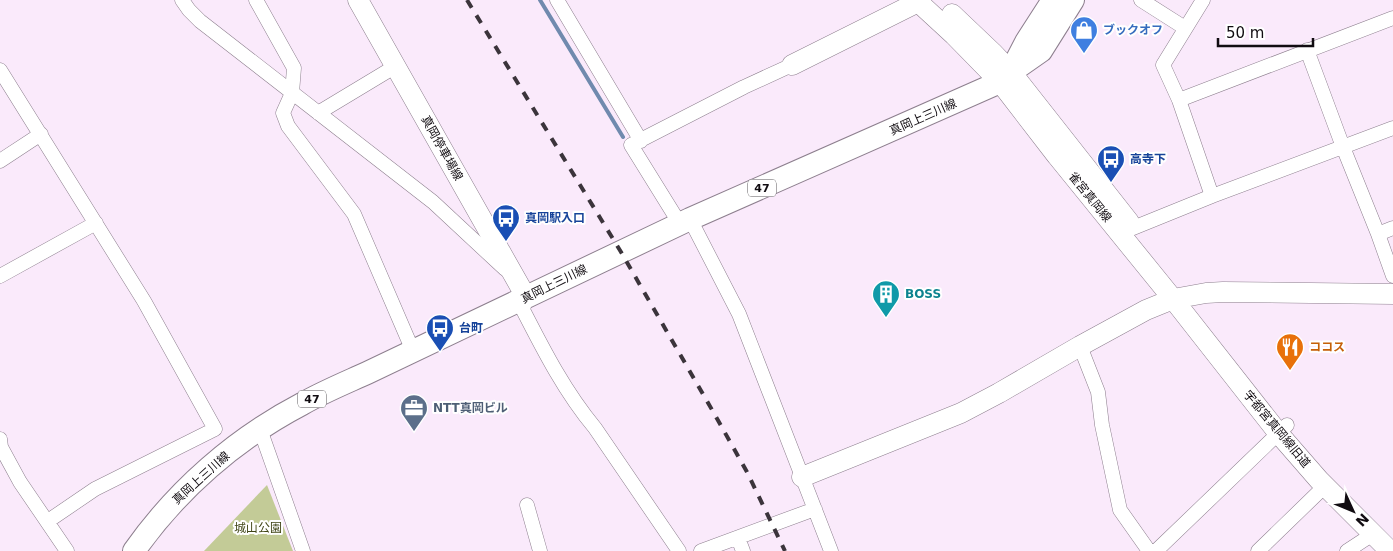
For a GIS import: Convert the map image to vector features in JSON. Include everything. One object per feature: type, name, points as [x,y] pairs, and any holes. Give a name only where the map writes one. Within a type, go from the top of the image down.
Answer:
[{"type":"main road","points":[[1005,77],[1053,0]]},
{"type":"main road","name":"真岡上三川線","points":[[134,551],[164,512],[189,486],[234,447],[302,404],[685,222],[1005,77],[1041,51],[1073,0]]},
{"type":"street","points":[[182,0],[200,21],[433,202],[498,263],[514,275]]},
{"type":"street","points":[[256,0],[294,68],[292,93],[283,114],[288,126],[354,214],[413,351]]},
{"type":"street","name":"真岡停車場線","points":[[358,0],[526,297]]},
{"type":"street","points":[[557,0],[640,141]]},
{"type":"street","points":[[1141,0],[1185,28]]},
{"type":"street","points":[[1203,0],[1163,65],[1179,100],[1212,196]]},
{"type":"street","points":[[831,551],[739,314],[685,222],[631,146],[744,87],[924,1],[992,52],[1005,77]]},
{"type":"street","points":[[1179,100],[1393,18]]},
{"type":"street","points":[[1307,50],[1393,276]]},
{"type":"street","points":[[318,113],[396,66]]},
{"type":"street","points":[[0,70],[144,301],[215,429],[96,489],[48,521]]},
{"type":"street","name":"雀宮真岡線","points":[[1005,77],[1133,228],[1180,298]]},
{"type":"street","name":"雀宮真岡線","points":[[1005,77],[1057,156],[1180,298]]},
{"type":"street","points":[[1133,228],[1212,196],[1393,128]]},
{"type":"street","points":[[0,161],[41,134]]},
{"type":"street","points":[[0,276],[96,223]]},
{"type":"street","points":[[1378,234],[1393,228]]},
{"type":"street","points":[[802,477],[961,413],[1146,310],[1180,298],[1223,292],[1393,294]]},
{"type":"street","points":[[526,297],[523,310],[563,383],[679,551]]},
{"type":"street","name":"宇都宮真岡線旧道","points":[[1180,298],[1325,486],[1390,551]]},
{"type":"street","points":[[1080,346],[1098,392],[1102,424],[1120,510],[1149,551]]},
{"type":"street","points":[[260,429],[303,551]]},
{"type":"street","points":[[1156,551],[1283,430]]},
{"type":"street","name":"宇都宮真岡線旧道","points":[[1283,430],[1328,472],[1393,538]]},
{"type":"street","points":[[0,439],[1,447],[20,482],[48,521],[66,551]]},
{"type":"street","points":[[1258,551],[1325,486]]},
{"type":"street","points":[[527,505],[540,551]]},
{"type":"street","points":[[701,551],[815,508]]},
{"type":"street","points":[[1347,551],[1373,534]]},
{"type":"street","points":[[738,538],[743,551]]},
{"type":"green space","name":"城山公園","points":[[267,485],[293,551],[204,551]]},
{"type":"waterway","points":[[540,0],[623,137]]},
{"type":"railway","points":[[467,0],[621,252],[747,472],[785,551]]},
{"type":"place","name":"ブックオフ","points":[[1084,54]]},
{"type":"place","name":"高寺下","points":[[1111,183]]},
{"type":"place","name":"真岡駅入口","points":[[506,242]]},
{"type":"place","name":"BOSS","points":[[886,318]]},
{"type":"place","name":"台町","points":[[440,352]]},
{"type":"place","name":"ココス","points":[[1290,371]]},
{"type":"place","name":"NTT真岡ビル","points":[[414,432]]}]
